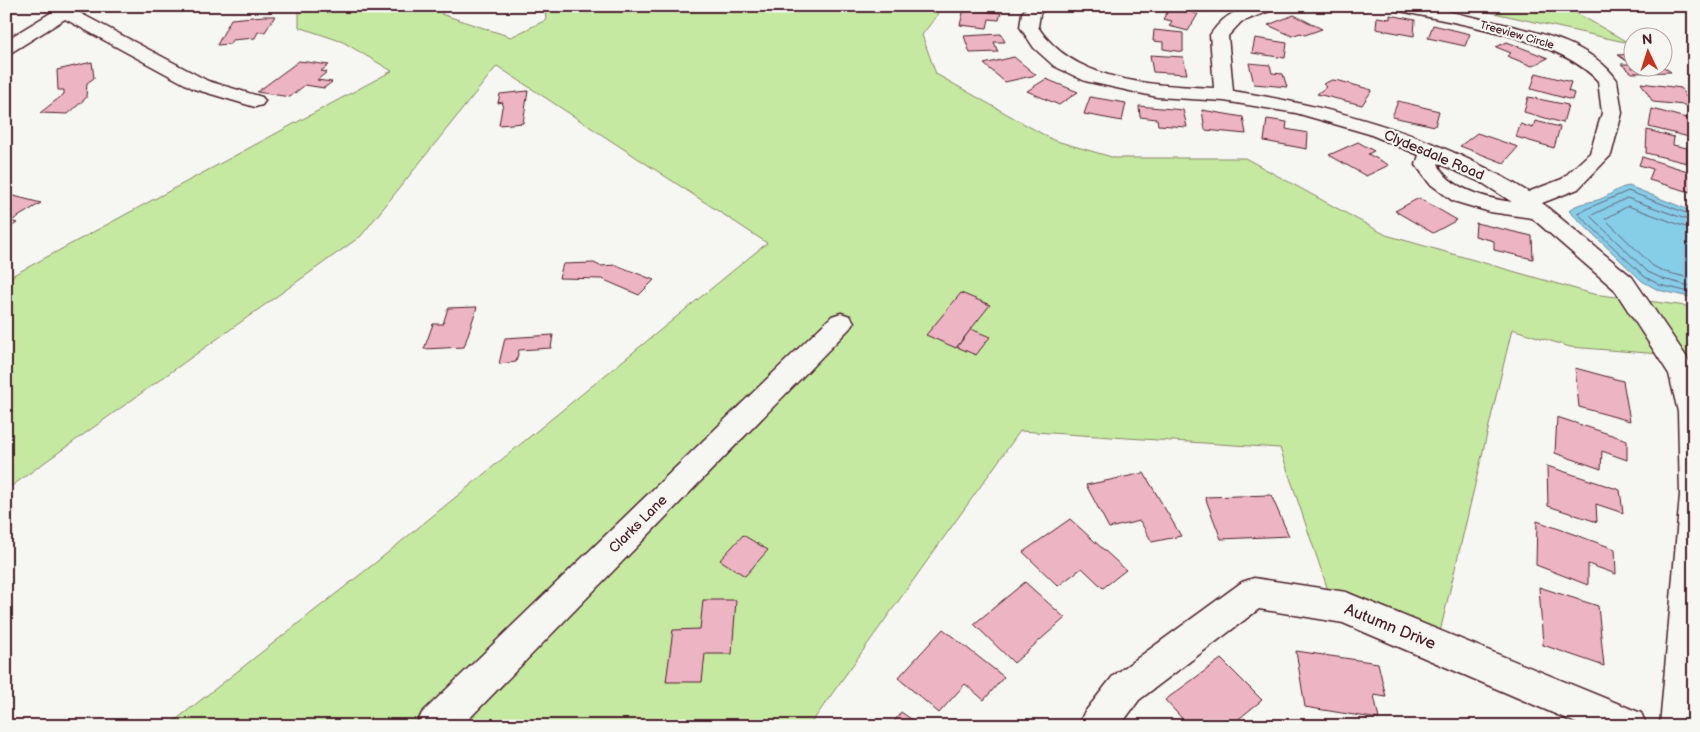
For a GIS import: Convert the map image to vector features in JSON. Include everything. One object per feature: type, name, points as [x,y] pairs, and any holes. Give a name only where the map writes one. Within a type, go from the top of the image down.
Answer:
[{"type":"street","name":"Clydesdale Road","points":[[1037,6],[1031,13],[1029,27],[1040,44],[1061,62],[1092,77],[1157,91],[1224,95],[1298,107],[1335,117],[1376,130],[1492,179],[1532,206],[1623,282],[1683,373],[1692,412],[1694,492]]},
{"type":"street","points":[[1224,95],[1219,35],[1236,18],[1266,6]]},
{"type":"street","name":"Treeview Circle","points":[[1402,6],[1512,32],[1552,44],[1581,57],[1594,66],[1607,80],[1612,113],[1600,155],[1570,184],[1532,206]]},
{"type":"street","points":[[6,48],[70,9],[201,85],[255,101]]},
{"type":"street","name":"Clarks Lane","points":[[435,726],[841,322]]},
{"type":"street","points":[[1679,726],[1694,498]]},
{"type":"street","name":"Autumn Drive","points":[[1097,726],[1126,688],[1254,593],[1346,608],[1628,726]]},
{"type":"green space","points":[[299,6],[449,6],[441,14],[511,37],[546,20],[545,6],[944,6],[922,35],[936,74],[1053,140],[1115,158],[1245,158],[1386,235],[1593,294],[1694,307],[1694,361],[1674,355],[1570,347],[1512,329],[1439,636],[1330,596],[1280,448],[1020,431],[809,726],[168,726],[375,563],[767,243],[497,66],[361,236],[6,490],[6,279],[392,71],[343,42],[299,27]]},
{"type":"green space","points":[[1463,6],[1564,6],[1622,39],[1622,41]]},
{"type":"water","points":[[1629,186],[1694,212],[1694,298],[1658,290],[1642,281],[1569,211],[1580,204],[1599,200],[1619,189]]},
{"type":"building","points":[[1187,6],[1214,6],[1203,12]]},
{"type":"building","points":[[1170,8],[1198,14],[1188,31],[1169,26],[1172,21],[1163,19]]},
{"type":"building","points":[[964,9],[1001,13],[999,20],[989,19],[987,28],[960,25]]},
{"type":"building","points":[[1294,15],[1322,29],[1305,35],[1300,33],[1292,36],[1268,25]]},
{"type":"building","points":[[1390,15],[1415,20],[1414,36],[1376,29],[1377,17],[1390,19]]},
{"type":"building","points":[[275,16],[265,32],[258,32],[255,38],[232,40],[230,44],[217,45],[231,19]]},
{"type":"building","points":[[1433,25],[1470,34],[1465,46],[1428,38]]},
{"type":"building","points":[[1154,30],[1183,33],[1183,52],[1163,49],[1163,42],[1153,41]]},
{"type":"building","points":[[1001,34],[1005,42],[994,42],[998,52],[970,53],[964,36]]},
{"type":"building","points":[[1255,38],[1287,43],[1285,58],[1252,53]]},
{"type":"building","points":[[1507,42],[1548,58],[1532,66],[1507,56],[1511,53],[1496,47]]},
{"type":"building","points":[[1150,55],[1183,57],[1187,74],[1153,72]]},
{"type":"building","points":[[1014,57],[1036,75],[1005,82],[984,64]]},
{"type":"building","points":[[299,61],[329,65],[321,71],[327,72],[317,80],[332,82],[324,88],[305,85],[290,97],[257,92]]},
{"type":"building","points":[[92,62],[94,78],[87,83],[86,98],[68,114],[40,113],[64,94],[64,90],[58,90],[57,70]]},
{"type":"building","points":[[1249,63],[1270,65],[1272,73],[1283,74],[1287,87],[1254,84]]},
{"type":"building","points":[[1536,73],[1571,82],[1568,91],[1574,93],[1572,100],[1531,89]]},
{"type":"building","points":[[1046,79],[1078,92],[1059,105],[1027,91]]},
{"type":"building","points":[[1332,80],[1372,90],[1362,105],[1317,94],[1326,87],[1323,84]]},
{"type":"building","points":[[1641,83],[1681,88],[1686,97],[1694,98],[1694,106],[1653,102]]},
{"type":"building","points":[[528,91],[523,123],[499,125],[503,102],[498,103],[500,94]]},
{"type":"building","points":[[1090,97],[1126,103],[1122,121],[1084,114]]},
{"type":"building","points":[[1528,97],[1568,105],[1563,123],[1524,112]]},
{"type":"building","points":[[1398,101],[1439,111],[1435,126],[1392,117]]},
{"type":"building","points":[[1139,106],[1183,110],[1187,127],[1158,125],[1157,119],[1140,117]]},
{"type":"building","points":[[1652,109],[1690,119],[1689,137],[1649,127]]},
{"type":"building","points":[[1202,110],[1243,117],[1246,134],[1205,130]]},
{"type":"building","points":[[1267,119],[1287,122],[1286,129],[1308,133],[1307,149],[1264,141]]},
{"type":"building","points":[[1535,121],[1560,127],[1554,148],[1516,137],[1520,124],[1533,128]]},
{"type":"building","points":[[1647,130],[1674,137],[1673,145],[1687,148],[1687,163],[1646,153]]},
{"type":"building","points":[[1477,133],[1518,147],[1504,163],[1460,146]]},
{"type":"building","points":[[1358,142],[1374,151],[1368,154],[1389,165],[1366,176],[1329,155]]},
{"type":"building","points":[[1642,157],[1694,173],[1690,192],[1649,180],[1653,169],[1639,165]]},
{"type":"building","points":[[6,194],[41,203],[11,221],[17,223],[6,230]]},
{"type":"building","points":[[1419,198],[1457,220],[1433,233],[1395,211]]},
{"type":"building","points":[[1476,223],[1532,236],[1533,259],[1494,250],[1494,241],[1475,236]]},
{"type":"building","points":[[594,263],[600,266],[616,265],[654,280],[639,295],[602,279],[559,278],[563,264]]},
{"type":"building","points":[[961,293],[990,305],[956,348],[926,335]]},
{"type":"building","points":[[477,307],[464,347],[424,349],[433,324],[443,324],[448,308]]},
{"type":"building","points":[[971,329],[990,337],[976,355],[957,347]]},
{"type":"building","points":[[553,335],[551,348],[519,350],[516,362],[499,364],[505,338]]},
{"type":"building","points":[[1575,368],[1623,381],[1630,421],[1579,407]]},
{"type":"building","points":[[1557,417],[1627,440],[1627,460],[1602,451],[1601,469],[1555,453]]},
{"type":"building","points":[[1547,466],[1620,490],[1623,513],[1596,504],[1597,522],[1548,506]]},
{"type":"building","points":[[1144,473],[1181,536],[1152,542],[1140,521],[1109,528],[1086,485]]},
{"type":"building","points":[[1271,495],[1289,536],[1221,539],[1205,497]]},
{"type":"building","points":[[1070,519],[1126,570],[1103,588],[1082,568],[1058,586],[1023,552]]},
{"type":"building","points":[[1537,521],[1615,549],[1616,574],[1588,564],[1588,585],[1536,565]]},
{"type":"building","points":[[743,535],[768,550],[745,576],[720,560]]},
{"type":"building","points":[[1025,582],[1065,618],[1014,663],[974,624]]},
{"type":"building","points":[[1539,587],[1598,606],[1604,666],[1543,645]]},
{"type":"building","points":[[703,600],[736,600],[732,654],[705,654],[702,682],[666,682],[673,630],[700,629]]},
{"type":"building","points":[[943,629],[1004,677],[984,700],[965,684],[939,713],[898,678]]},
{"type":"building","points":[[1296,651],[1378,663],[1386,697],[1374,695],[1379,719],[1305,707]]},
{"type":"building","points":[[1221,659],[1262,700],[1230,726],[1189,726],[1165,700]]},
{"type":"building","points":[[901,712],[921,726],[891,726]]}]
